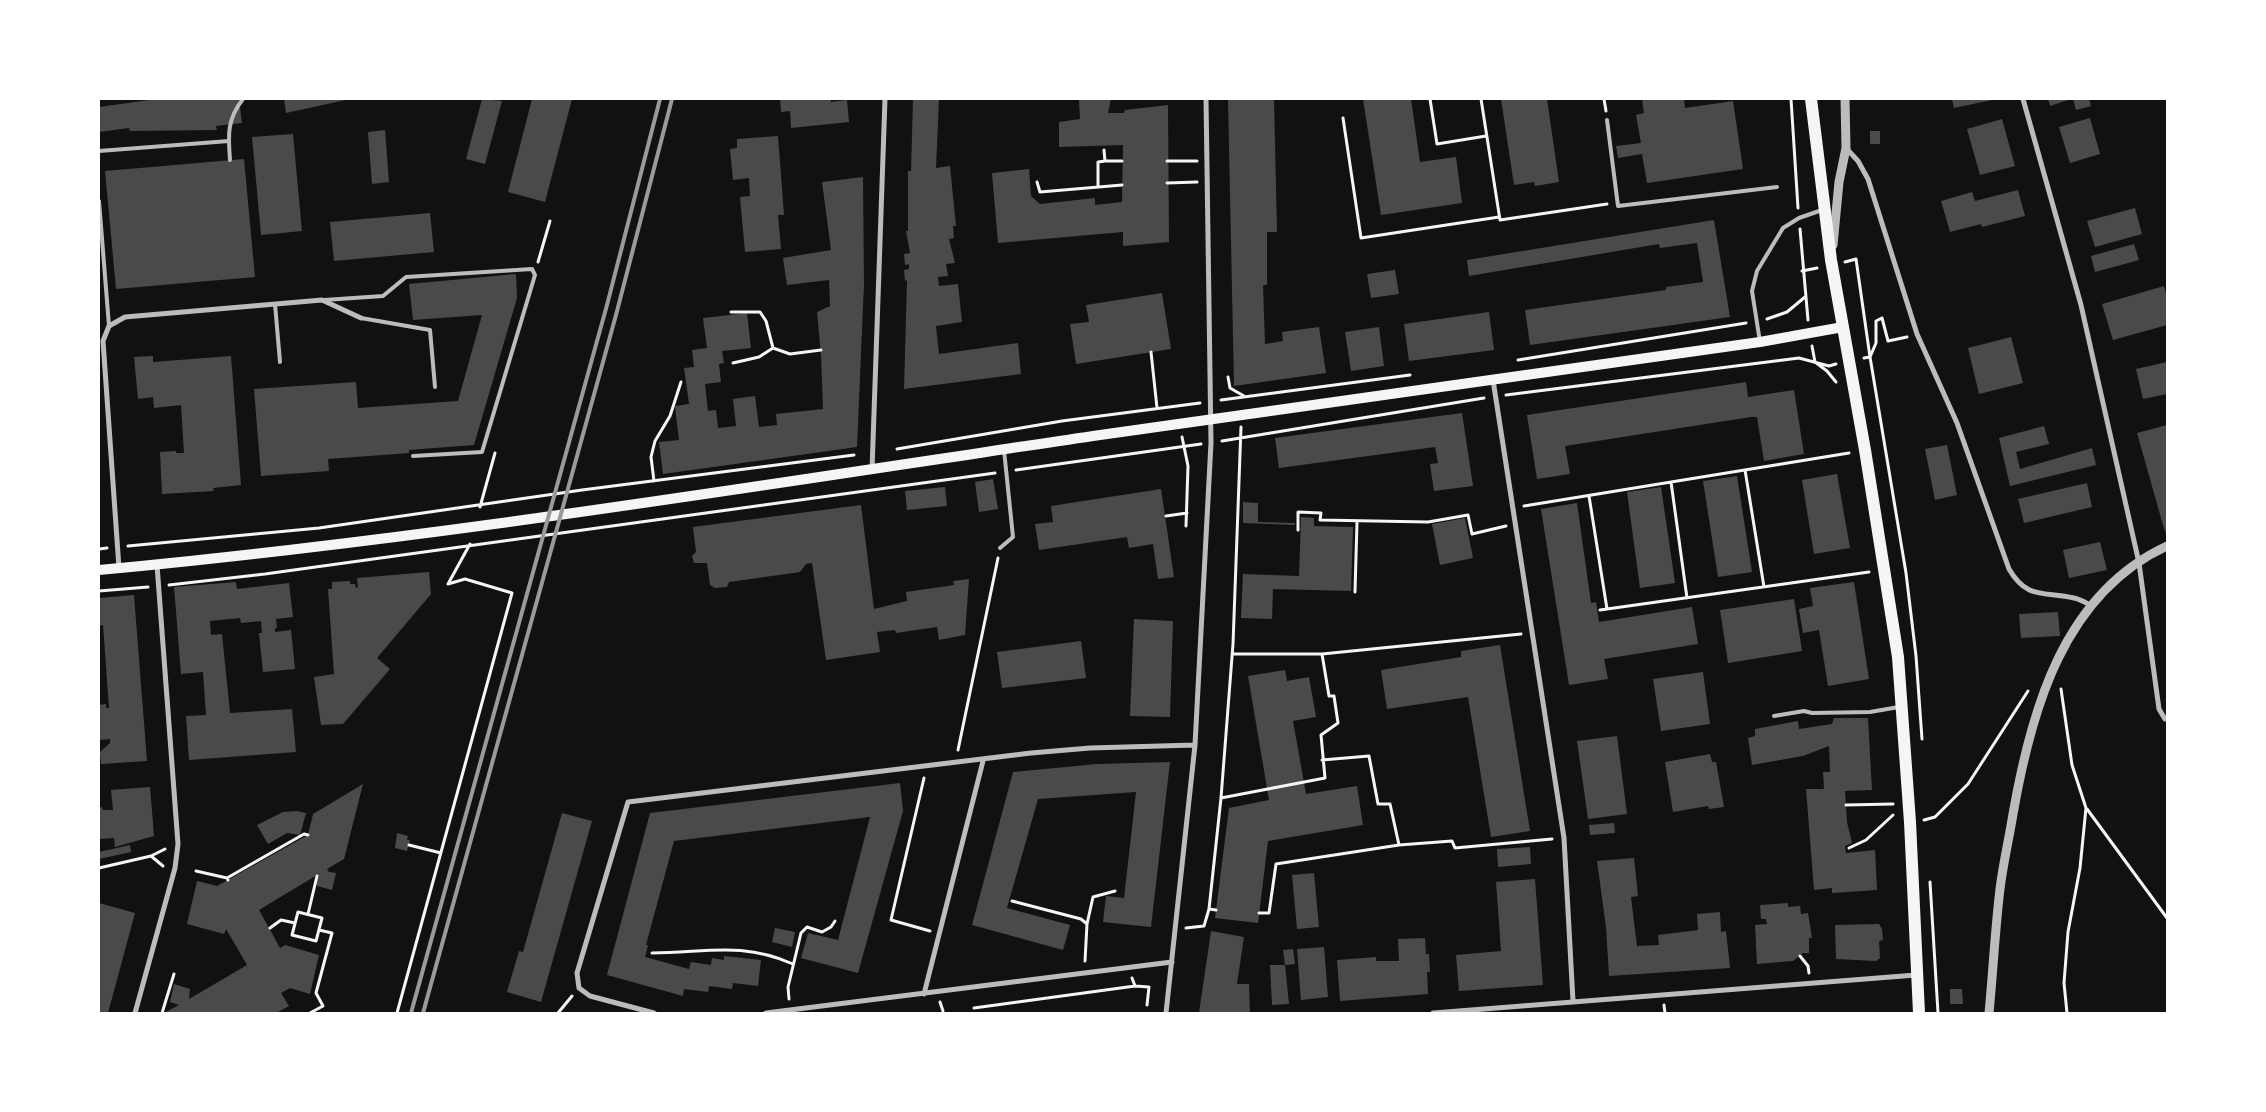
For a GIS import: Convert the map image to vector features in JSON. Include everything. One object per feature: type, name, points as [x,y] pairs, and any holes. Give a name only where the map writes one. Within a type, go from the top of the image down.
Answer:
[{"type":"main road","points":[[1811,99],[1831,260],[1898,657],[1919,1013]]},
{"type":"main road","points":[[99,570],[327,546],[872,471],[1180,424],[1760,342],[1843,327]]},
{"type":"street","points":[[872,471],[885,99]]},
{"type":"street","points":[[1166,1013],[1195,744],[1211,420],[1206,99]]},
{"type":"street","points":[[1831,260],[1839,182],[1846,148],[1845,99]]},
{"type":"street","points":[[2023,99],[2081,305],[2139,563],[2159,709],[2166,719]]},
{"type":"street","points":[[1846,148],[1858,161],[1868,179],[1918,334],[1957,423],[2001,552],[2015,579],[2025,588],[2037,594],[2075,598],[2092,606]]},
{"type":"street","points":[[119,568],[101,341],[109,326],[125,317],[322,300],[361,318]]},
{"type":"street","points":[[1493,380],[1534,633],[1564,838],[1572,1001]]},
{"type":"street","points":[[1989,1013],[2000,888],[2023,756],[2038,706],[2058,656],[2092,606],[2107,589],[2139,563],[2167,546]]},
{"type":"street","points":[[135,1013],[175,868],[178,844],[157,565]]},
{"type":"street","points":[[654,1013],[590,996],[579,988],[577,974],[628,802],[1090,748],[1195,744]]},
{"type":"street","points":[[924,994],[983,760]]},
{"type":"street","points":[[766,1013],[1172,962]]},
{"type":"street","points":[[1433,1013],[1918,974]]},
{"type":"lane","points":[[230,160],[229,141],[232,112],[243,99]]},
{"type":"lane","points":[[1607,120],[1618,206],[1776,186]]},
{"type":"lane","points":[[99,151],[229,141]]},
{"type":"lane","points":[[99,201],[109,326]]},
{"type":"lane","points":[[1760,342],[1752,291],[1757,271],[1783,228],[1799,218],[1824,209]]},
{"type":"lane","points":[[322,300],[383,296],[406,277],[532,270],[535,275],[482,452],[413,456]]},
{"type":"lane","points":[[275,304],[280,362]]},
{"type":"lane","points":[[361,318],[430,330],[435,387]]},
{"type":"lane","points":[[1000,548],[1013,537],[1004,450]]},
{"type":"lane","points":[[1774,716],[1804,711],[1812,713],[1870,712],[1902,706]]},
{"type":"path","points":[[1430,99],[1437,144],[1486,136]]},
{"type":"path","points":[[1481,99],[1499,217]]},
{"type":"path","points":[[1510,361],[1758,321],[1787,312],[1805,297],[1791,99]]},
{"type":"path","points":[[1343,118],[1361,238],[1499,217],[1500,220],[1618,202]]},
{"type":"path","points":[[1104,150],[1104,161]]},
{"type":"path","points":[[1098,187],[1098,162],[1122,161]]},
{"type":"path","points":[[1167,161],[1207,161]]},
{"type":"path","points":[[1037,182],[1040,192],[1122,185]]},
{"type":"path","points":[[1167,183],[1208,182]]},
{"type":"path","points":[[535,275],[550,221]]},
{"type":"path","points":[[1856,259],[1891,490]]},
{"type":"path","points":[[730,312],[760,312],[766,321],[773,348]]},
{"type":"path","points":[[1870,357],[1876,343],[1876,321],[1882,318],[1888,341],[1918,334]]},
{"type":"path","points":[[773,348],[790,354],[820,350]]},
{"type":"path","points":[[733,363],[759,357],[773,348]]},
{"type":"path","points":[[1151,352],[1157,408]]},
{"type":"path","points":[[1849,361],[1870,357]]},
{"type":"path","points":[[1815,362],[1827,371],[1838,384]]},
{"type":"path","points":[[99,548],[319,528],[654,481],[872,453],[1127,412],[1412,375]]},
{"type":"path","points":[[1228,378],[1230,388],[1244,397]]},
{"type":"path","points":[[654,481],[652,457],[655,441],[670,416],[681,382]]},
{"type":"path","points":[[1175,929],[1204,926],[1209,909],[1222,798],[1232,654],[1244,397]]},
{"type":"path","points":[[1178,406],[1188,466],[1186,526]]},
{"type":"path","points":[[484,492],[496,452],[485,445]]},
{"type":"path","points":[[1848,445],[1851,463]]},
{"type":"path","points":[[1513,508],[1849,454]]},
{"type":"path","points":[[1745,470],[1764,587]]},
{"type":"path","points":[[1671,482],[1687,598]]},
{"type":"path","points":[[1589,496],[1607,609]]},
{"type":"path","points":[[1298,530],[1298,512],[1320,513],[1320,520],[1357,522],[1428,522],[1468,515],[1472,534],[1516,524]]},
{"type":"path","points":[[1166,516],[1186,513]]},
{"type":"path","points":[[1355,592],[1357,522]]},
{"type":"path","points":[[956,763],[1000,548]]},
{"type":"path","points":[[397,1013],[512,593],[465,579],[448,584],[467,552]]},
{"type":"path","points":[[1867,563],[1870,582]]},
{"type":"path","points":[[1600,610],[1869,572]]},
{"type":"path","points":[[99,592],[158,586]]},
{"type":"path","points":[[1232,654],[1322,654],[1534,633]]},
{"type":"path","points":[[1222,798],[1325,778],[1321,736],[1338,723],[1334,696],[1329,696],[1322,654]]},
{"type":"path","points":[[2058,656],[2072,765],[2086,808],[2167,918]]},
{"type":"path","points":[[1935,817],[1968,784],[2028,691]]},
{"type":"path","points":[[1322,760],[1369,756],[1378,804],[1390,804],[1398,845]]},
{"type":"path","points":[[926,766],[891,920],[938,933]]},
{"type":"path","points":[[1891,794],[1893,825]]},
{"type":"path","points":[[1846,804],[1908,803]]},
{"type":"path","points":[[2067,1013],[2064,983],[2068,932],[2080,868],[2086,808]]},
{"type":"path","points":[[1849,848],[1866,840],[1893,815]]},
{"type":"path","points":[[196,871],[227,879],[304,834],[308,835]]},
{"type":"path","points":[[1259,912],[1269,912],[1276,864],[1398,845],[1452,841],[1455,848],[1564,838]]},
{"type":"path","points":[[99,868],[151,856],[178,844]]},
{"type":"path","points":[[409,845],[441,853]]},
{"type":"path","points":[[308,914],[317,876]]},
{"type":"path","points":[[1084,973],[1087,924],[1093,897],[1115,891]]},
{"type":"path","points":[[1012,901],[1081,919],[1087,924]]},
{"type":"path","points":[[1209,909],[1216,910]]},
{"type":"path","points":[[298,912],[322,918],[316,941],[292,936],[295,923],[298,912]]},
{"type":"path","points":[[270,928],[281,920],[295,923]]},
{"type":"path","points":[[790,1010],[788,987],[801,933],[807,927],[822,932],[831,927],[835,921]]},
{"type":"path","points":[[310,1013],[323,1006],[316,993],[332,933],[319,930]]},
{"type":"path","points":[[652,953],[730,948],[774,956],[793,964]]},
{"type":"path","points":[[1800,956],[1808,966],[1810,983]]},
{"type":"path","points":[[162,1013],[174,974]]},
{"type":"path","points":[[974,1008],[1135,986],[1149,987],[1147,1006]]},
{"type":"path","points":[[558,1013],[579,988]]},
{"type":"building","points":[[156,99],[239,99],[242,123],[216,126],[217,130],[130,131],[129,128],[99,132],[99,107]]},
{"type":"building","points":[[284,99],[350,99],[286,113]]},
{"type":"building","points":[[482,99],[502,101],[485,164],[466,159]]},
{"type":"building","points":[[532,99],[572,99],[545,202],[508,192]]},
{"type":"building","points":[[780,99],[831,99],[831,102],[847,100],[849,122],[791,128],[790,111],[781,112]]},
{"type":"building","points":[[913,99],[939,99],[936,168],[950,166],[956,226],[953,226],[954,238],[949,239],[955,263],[946,264],[948,276],[938,277],[939,286],[958,284],[962,322],[936,326],[939,354],[1018,343],[1021,374],[904,389],[907,280],[905,281],[904,270],[909,269],[909,264],[905,265],[904,254],[910,253],[906,231],[908,231],[908,171],[911,171]]},
{"type":"building","points":[[1079,99],[1111,99],[1108,113],[1124,113],[1125,110],[1168,105],[1169,242],[1123,246],[1123,232],[998,243],[992,173],[1029,169],[1031,196],[1040,204],[1095,198],[1095,205],[1122,202],[1123,145],[1059,147],[1059,122],[1080,119]]},
{"type":"building","points":[[1228,99],[1274,99],[1277,232],[1267,232],[1267,285],[1263,285],[1265,344],[1283,341],[1282,332],[1319,327],[1326,373],[1234,386]]},
{"type":"building","points":[[1363,99],[1411,99],[1420,162],[1456,157],[1462,203],[1381,215]]},
{"type":"building","points":[[1501,99],[1547,99],[1559,182],[1535,186],[1534,182],[1514,185]]},
{"type":"building","points":[[1642,99],[1684,99],[1685,108],[1733,101],[1743,169],[1647,183],[1642,154],[1618,158],[1616,146],[1641,143],[1636,115],[1644,113]]},
{"type":"building","points":[[1952,99],[1992,99],[1992,100],[1954,108]]},
{"type":"building","points":[[2048,99],[2071,99],[2050,106]]},
{"type":"building","points":[[2073,99],[2089,99],[2091,106],[2076,110]]},
{"type":"building","points":[[2090,118],[2100,154],[2070,163],[2059,127]]},
{"type":"building","points":[[2002,119],[2015,166],[1980,175],[1967,129]]},
{"type":"building","points":[[385,130],[389,182],[372,184],[368,132]]},
{"type":"building","points":[[1870,131],[1880,131],[1880,144],[1870,144]]},
{"type":"building","points":[[293,134],[302,231],[261,235],[252,137]]},
{"type":"building","points":[[778,136],[784,215],[778,215],[781,249],[745,252],[740,197],[750,196],[749,178],[733,180],[730,149],[737,148],[737,139]]},
{"type":"building","points":[[244,159],[255,277],[116,289],[105,171]]},
{"type":"building","points":[[863,177],[864,284],[857,447],[663,474],[659,442],[679,440],[675,406],[689,404],[684,368],[694,367],[692,350],[707,348],[703,318],[747,313],[751,348],[722,351],[724,363],[719,364],[721,382],[705,384],[708,411],[716,410],[718,428],[736,426],[733,399],[755,396],[759,427],[777,425],[776,414],[823,409],[817,312],[830,306],[829,280],[787,285],[783,258],[831,250],[822,182]]},
{"type":"building","points":[[2018,190],[2025,216],[1982,227],[1981,224],[1950,232],[1941,201],[1972,192],[1975,201]]},
{"type":"building","points":[[2135,208],[2142,234],[2095,247],[2087,221]]},
{"type":"building","points":[[430,213],[434,252],[334,261],[330,222]]},
{"type":"building","points":[[1714,220],[1730,317],[1530,345],[1525,310],[1666,290],[1666,287],[1703,282],[1697,243],[1660,248],[1659,244],[1469,276],[1467,260]]},
{"type":"building","points":[[2134,244],[2139,260],[2095,272],[2091,256]]},
{"type":"building","points":[[1395,270],[1399,294],[1371,298],[1367,274]]},
{"type":"building","points":[[516,274],[517,298],[474,445],[409,450],[409,453],[328,459],[329,471],[261,476],[254,389],[356,382],[358,408],[458,401],[482,315],[413,320],[409,284]]},
{"type":"building","points":[[2164,286],[2167,298],[2167,325],[2113,340],[2102,304]]},
{"type":"building","points":[[1162,293],[1171,349],[1076,364],[1070,324],[1089,322],[1086,305]]},
{"type":"building","points":[[1489,312],[1494,350],[1409,361],[1404,324]]},
{"type":"building","points":[[1379,327],[1384,366],[1351,371],[1345,332]]},
{"type":"building","points":[[2011,337],[2023,383],[1979,394],[1968,348]]},
{"type":"building","points":[[153,356],[153,362],[231,356],[241,485],[213,488],[214,491],[162,494],[160,452],[176,451],[176,453],[184,453],[181,405],[154,408],[153,397],[138,399],[134,357]]},
{"type":"building","points":[[2167,362],[2167,394],[2143,399],[2136,369]]},
{"type":"building","points":[[1746,382],[1748,397],[1794,390],[1804,454],[1764,461],[1757,417],[1751,417],[1565,446],[1570,474],[1537,479],[1527,415]]},
{"type":"building","points":[[1462,413],[1473,486],[1434,491],[1430,464],[1438,463],[1435,447],[1279,468],[1275,438]]},
{"type":"building","points":[[2167,425],[2167,532],[2165,532],[2137,433]]},
{"type":"building","points":[[2044,426],[2049,444],[2016,452],[2020,469],[2092,448],[2096,465],[2010,486],[1999,438]]},
{"type":"building","points":[[1947,445],[1957,495],[1935,500],[1925,449]]},
{"type":"building","points":[[1837,474],[1850,548],[1814,554],[1802,480]]},
{"type":"building","points":[[1737,476],[1752,572],[1718,577],[1703,481]]},
{"type":"building","points":[[993,479],[998,509],[979,512],[975,482]]},
{"type":"building","points":[[2087,483],[2092,507],[2024,523],[2018,499]]},
{"type":"building","points":[[945,487],[947,506],[907,510],[905,491]]},
{"type":"building","points":[[1661,487],[1675,583],[1640,588],[1627,492]]},
{"type":"building","points":[[1161,489],[1174,577],[1158,579],[1153,544],[1129,548],[1127,537],[1039,550],[1035,524],[1053,522],[1051,506]]},
{"type":"building","points":[[1243,502],[1258,503],[1258,522],[1295,523],[1295,525],[1243,523]]},
{"type":"building","points":[[1577,503],[1591,603],[1596,602],[1599,622],[1692,607],[1698,644],[1604,659],[1608,679],[1569,685],[1541,509]]},
{"type":"building","points":[[861,505],[874,609],[907,601],[906,592],[954,585],[953,581],[969,579],[965,635],[939,640],[937,627],[896,633],[895,630],[877,632],[880,652],[826,660],[812,563],[806,564],[800,572],[729,582],[727,587],[715,588],[710,585],[707,563],[694,563],[692,556],[696,552],[693,527]]},
{"type":"building","points":[[1301,517],[1314,518],[1314,526],[1353,527],[1351,591],[1273,589],[1272,619],[1241,618],[1243,574],[1299,576]]},
{"type":"building","points":[[1465,518],[1473,558],[1440,565],[1432,524]]},
{"type":"building","points":[[2100,542],[2107,570],[2069,578],[2063,550]]},
{"type":"building","points":[[429,572],[431,594],[377,658],[390,669],[343,724],[321,725],[314,677],[334,674],[328,589],[332,589],[332,582],[350,581],[350,584],[355,584],[356,588],[358,587],[357,578]]},
{"type":"building","points":[[236,582],[237,589],[289,583],[293,617],[276,619],[277,628],[275,628],[275,632],[291,630],[295,669],[263,672],[259,633],[262,633],[261,621],[241,623],[240,618],[210,621],[211,635],[222,634],[230,713],[292,709],[296,752],[189,760],[186,716],[206,715],[203,672],[181,674],[174,587]]},
{"type":"building","points":[[1854,582],[1869,679],[1828,686],[1819,630],[1803,633],[1799,609],[1813,606],[1810,588]]},
{"type":"building","points":[[134,595],[147,761],[101,764],[100,752],[110,743],[110,739],[99,740],[99,705],[106,704],[106,708],[109,708],[103,625],[99,626],[99,598]]},
{"type":"building","points":[[1794,599],[1802,651],[1728,663],[1720,610]]},
{"type":"building","points":[[2058,612],[2060,636],[2021,638],[2019,614]]},
{"type":"building","points":[[1134,619],[1173,621],[1170,717],[1130,716]]},
{"type":"building","points":[[1081,641],[1086,678],[1002,688],[997,652]]},
{"type":"building","points":[[1500,645],[1530,831],[1491,837],[1468,697],[1387,709],[1381,670],[1461,657],[1461,651]]},
{"type":"building","points":[[1285,670],[1287,681],[1309,677],[1316,717],[1293,721],[1306,794],[1357,786],[1363,825],[1268,841],[1258,923],[1215,918],[1229,808],[1269,800],[1248,676]]},
{"type":"building","points":[[1703,672],[1710,724],[1661,731],[1653,679]]},
{"type":"building","points":[[1834,718],[1868,718],[1872,790],[1845,791],[1847,822],[1852,843],[1845,846],[1846,853],[1875,850],[1877,890],[1832,893],[1832,888],[1814,890],[1806,789],[1824,789],[1823,772],[1830,772],[1829,746],[1803,756],[1752,765],[1748,738],[1755,736],[1755,729],[1798,721],[1799,729],[1832,724]]},
{"type":"building","points":[[1617,736],[1627,814],[1588,819],[1577,741]]},
{"type":"building","points":[[1710,754],[1712,762],[1716,762],[1724,807],[1709,809],[1708,806],[1673,812],[1665,762]]},
{"type":"building","points":[[1170,762],[1151,927],[1103,922],[1106,896],[1124,898],[1136,792],[1038,799],[1007,908],[1070,925],[1063,950],[972,925],[1013,772],[1097,764]]},
{"type":"building","points":[[900,783],[903,811],[858,973],[801,958],[808,933],[838,940],[870,817],[674,841],[646,945],[648,945],[645,957],[689,969],[691,962],[711,965],[712,958],[724,960],[724,956],[761,960],[758,986],[733,983],[732,989],[709,986],[708,992],[684,989],[683,996],[607,975],[650,813]]},
{"type":"building","points":[[363,784],[344,859],[327,869],[329,872],[336,873],[332,890],[317,886],[317,875],[259,910],[280,948],[285,945],[319,955],[310,994],[290,988],[281,993],[289,1006],[276,1013],[164,1013],[179,1005],[170,1002],[174,984],[190,989],[189,999],[247,965],[226,929],[224,934],[187,924],[197,881],[217,886],[308,835],[313,814]]},
{"type":"building","points":[[150,787],[154,836],[115,847],[114,838],[99,839],[99,808],[113,810],[111,790]]},
{"type":"building","points":[[297,811],[306,813],[300,835],[287,833],[268,844],[257,825],[283,812]]},
{"type":"building","points":[[562,813],[592,821],[541,1002],[507,992],[519,951],[523,952]]},
{"type":"building","points":[[1614,823],[1615,833],[1590,835],[1589,825]]},
{"type":"building","points":[[397,833],[408,836],[407,840],[410,840],[407,851],[395,848]]},
{"type":"building","points":[[130,845],[131,852],[99,859],[99,852]]},
{"type":"building","points":[[1530,847],[1531,864],[1498,867],[1497,849]]},
{"type":"building","points":[[1634,858],[1638,896],[1631,897],[1637,946],[1659,945],[1658,935],[1698,930],[1697,914],[1720,912],[1721,932],[1726,931],[1730,968],[1609,976],[1606,927],[1597,861]]},
{"type":"building","points":[[1314,873],[1319,927],[1297,929],[1292,875]]},
{"type":"building","points":[[1535,879],[1543,985],[1459,991],[1456,955],[1501,951],[1496,882]]},
{"type":"building","points":[[99,903],[135,913],[108,1013],[99,1013]]},
{"type":"building","points":[[1788,903],[1788,907],[1800,906],[1801,914],[1808,913],[1812,938],[1809,938],[1809,953],[1803,953],[1793,961],[1757,964],[1755,925],[1767,924],[1766,919],[1761,919],[1760,905]]},
{"type":"building","points":[[1879,924],[1882,929],[1883,940],[1879,941],[1880,958],[1876,961],[1836,959],[1835,925]]},
{"type":"building","points":[[775,928],[795,932],[792,947],[772,942]]},
{"type":"building","points":[[1211,931],[1244,937],[1237,984],[1249,984],[1250,1012],[1199,1013]]},
{"type":"building","points":[[1425,938],[1426,954],[1429,954],[1430,972],[1427,972],[1428,994],[1340,1001],[1337,960],[1376,957],[1376,961],[1399,961],[1398,939]]},
{"type":"building","points":[[1324,947],[1328,997],[1301,1000],[1297,949]]},
{"type":"building","points":[[1293,949],[1295,964],[1285,965],[1283,950]]},
{"type":"building","points":[[1270,965],[1285,965],[1289,1004],[1272,1005]]},
{"type":"building","points":[[1950,989],[1962,989],[1963,1004],[1950,1004]]},
{"type":"railway","points":[[411,1013],[607,305],[660,99]]},
{"type":"railway","points":[[423,1013],[616,315],[672,99]]}]
